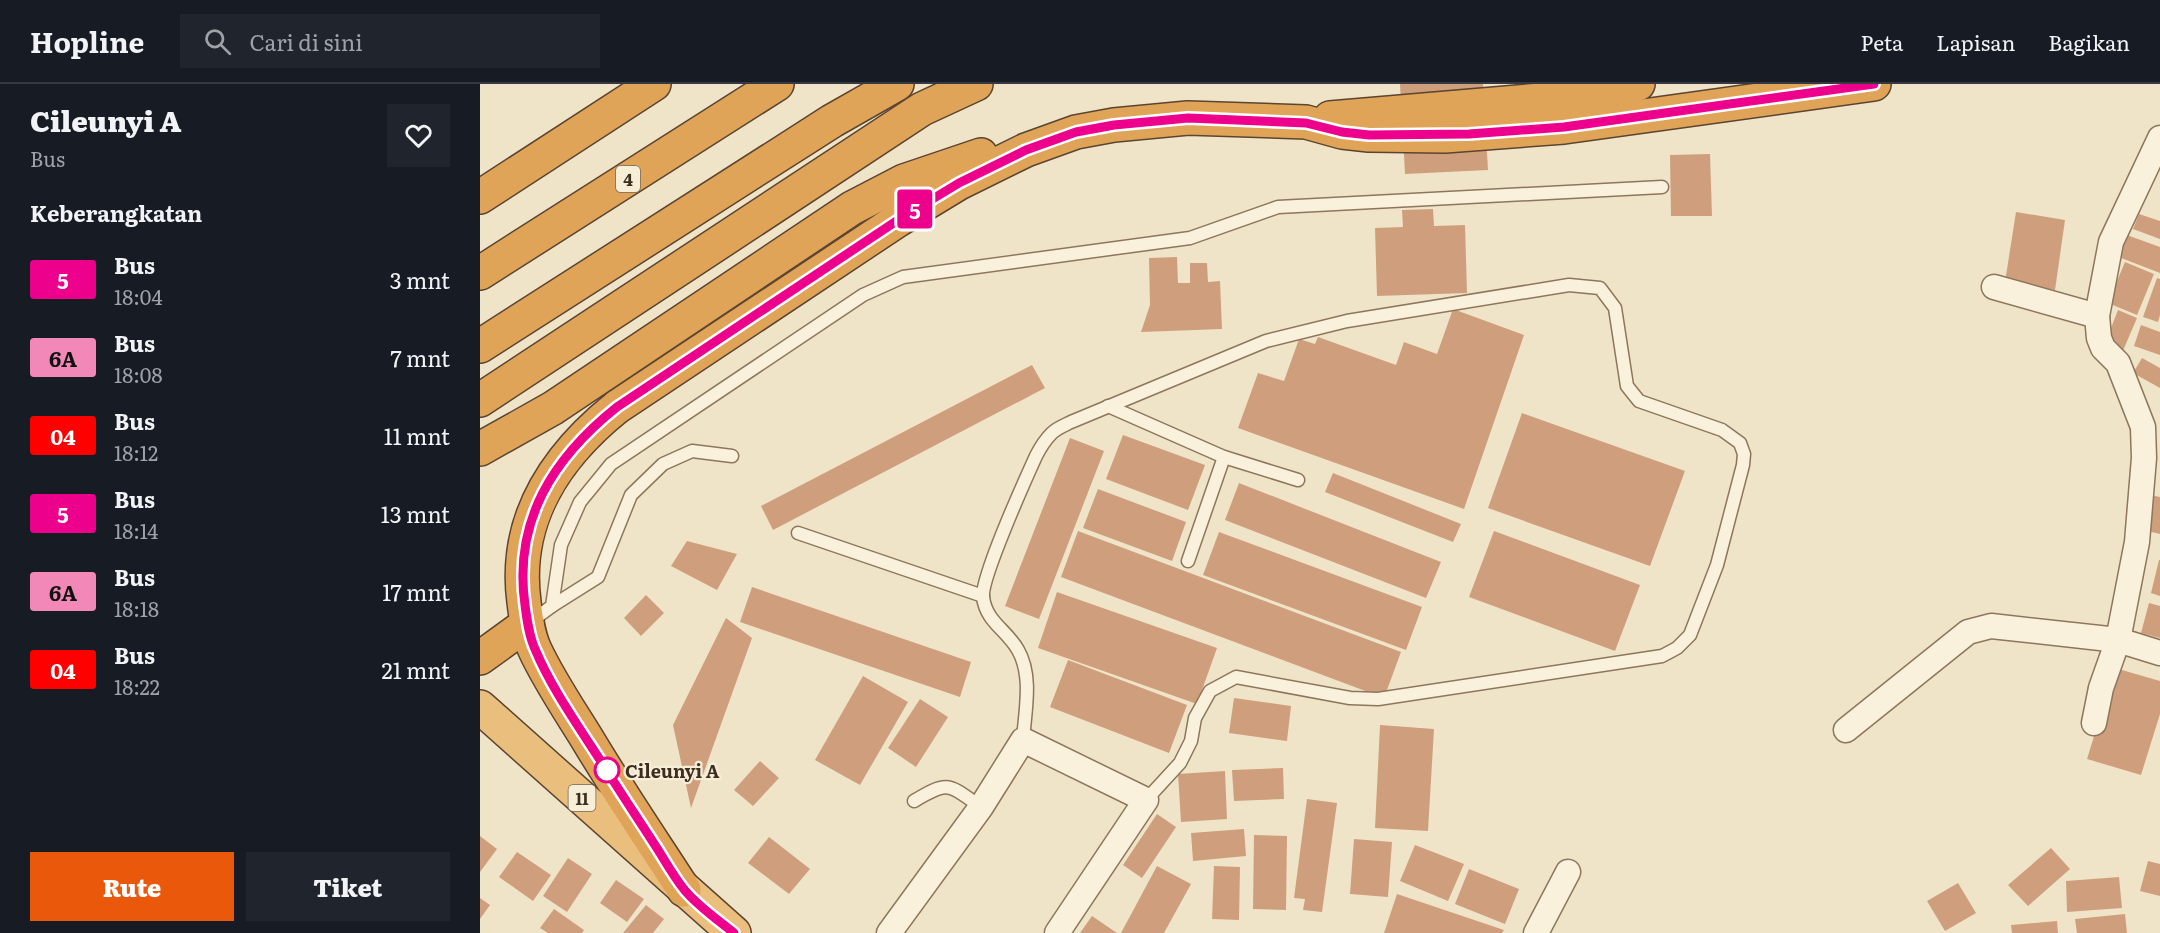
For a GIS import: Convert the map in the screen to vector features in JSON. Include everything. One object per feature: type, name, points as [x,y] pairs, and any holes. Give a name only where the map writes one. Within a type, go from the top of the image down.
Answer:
[{"type":"highway","points":[[480,197],[654,84]]},
{"type":"highway","name":"4","points":[[480,273],[777,84]]},
{"type":"highway","points":[[480,346],[832,121],[897,84]]},
{"type":"highway","points":[[492,393],[922,110],[976,84]]},
{"type":"highway","points":[[1306,123],[1357,114],[1564,98],[1638,84]]},
{"type":"highway","points":[[480,449],[553,408],[808,236],[873,197],[904,181],[1009,147],[1114,125],[1188,118],[1306,123],[1342,132],[1394,137],[1517,131],[1616,120],[1874,84]]},
{"type":"highway","points":[[684,890],[598,757],[534,649],[540,615],[522,582],[525,544],[535,506],[569,452],[591,428],[617,407],[898,220],[959,183],[1018,154],[1076,132]]},
{"type":"highway","points":[[480,658],[540,615]]},
{"type":"highway","name":"11","points":[[484,715],[734,933]]},
{"type":"street","points":[[2094,723],[2101,688],[2118,640],[2137,542],[2144,458],[2143,427],[2118,363],[2103,348],[2099,338],[2097,316],[2111,242],[2160,138]]},
{"type":"street","points":[[1994,287],[2097,316]]},
{"type":"street","points":[[1846,730],[1968,632],[1991,626],[2118,640],[2160,653]]},
{"type":"street","points":[[889,933],[981,807],[1023,740],[1146,800],[1057,933]]},
{"type":"street","points":[[1536,933],[1569,872]]},
{"type":"lane","points":[[540,615],[561,545],[580,502],[611,464],[863,295],[903,278],[1190,238],[1278,207],[1662,187]]},
{"type":"lane","points":[[1023,740],[1027,680],[1024,664],[1017,648],[991,620],[983,596],[993,560],[1037,454],[1053,432],[1108,406],[1266,341],[1347,321],[1569,285],[1600,288],[1616,308],[1627,386],[1640,401],[1722,430],[1740,443],[1744,454],[1743,465],[1717,565],[1690,635],[1677,648],[1662,656],[1378,699],[1350,698],[1236,676],[1210,691],[1195,718],[1191,741],[1180,763],[1146,800]]},
{"type":"lane","points":[[1108,406],[1224,457],[1298,480]]},
{"type":"lane","points":[[540,615],[598,577],[631,495],[663,464],[692,451],[732,456]]},
{"type":"lane","points":[[1188,561],[1224,457]]},
{"type":"lane","points":[[798,533],[983,596]]},
{"type":"lane","points":[[914,801],[938,787],[952,787],[981,807]]},
{"type":"building","points":[[1400,84],[1483,84],[1488,170],[1405,174]]},
{"type":"building","points":[[1710,154],[1712,216],[1671,216],[1670,155]]},
{"type":"building","points":[[1433,209],[1434,226],[1465,225],[1467,293],[1377,296],[1375,228],[1403,227],[1402,210]]},
{"type":"building","points":[[2016,212],[2065,220],[2055,290],[2005,282]]},
{"type":"building","points":[[2139,214],[2160,221],[2160,239],[2133,229]]},
{"type":"building","points":[[2124,234],[2160,247],[2160,273],[2116,256]]},
{"type":"building","points":[[1177,257],[1178,283],[1190,283],[1190,263],[1207,263],[1208,282],[1220,281],[1222,329],[1141,332],[1150,305],[1149,258]]},
{"type":"building","points":[[2125,262],[2154,274],[2137,315],[2108,303]]},
{"type":"building","points":[[2157,278],[2160,279],[2158,322],[2143,317]]},
{"type":"building","points":[[1453,309],[1524,335],[1464,509],[1238,428],[1258,373],[1284,381],[1299,339],[1315,344],[1318,337],[1396,365],[1404,342],[1437,354]]},
{"type":"building","points":[[2118,310],[2137,318],[2122,353],[2104,346]]},
{"type":"building","points":[[2141,325],[2160,332],[2160,355],[2134,346]]},
{"type":"building","points":[[2142,358],[2160,368],[2160,388],[2133,373]]},
{"type":"building","points":[[1032,365],[1045,388],[773,530],[761,506]]},
{"type":"building","points":[[1522,413],[1685,471],[1650,566],[1488,508]]},
{"type":"building","points":[[1123,435],[1205,465],[1188,510],[1106,479]]},
{"type":"building","points":[[1070,438],[1104,451],[1039,619],[1005,606]]},
{"type":"building","points":[[1333,473],[1461,524],[1453,542],[1325,492]]},
{"type":"building","points":[[1239,483],[1441,562],[1426,598],[1225,520]]},
{"type":"building","points":[[1098,489],[1186,522],[1172,561],[1083,528]]},
{"type":"building","points":[[2146,494],[2160,497],[2160,534],[2139,529]]},
{"type":"building","points":[[1078,531],[1401,652],[1384,698],[1061,577]]},
{"type":"building","points":[[1494,531],[1640,585],[1615,651],[1469,597]]},
{"type":"building","points":[[1219,532],[1422,607],[1406,650],[1203,575]]},
{"type":"building","points":[[687,541],[737,554],[717,590],[671,566]]},
{"type":"building","points":[[2160,560],[2160,596],[2151,593]]},
{"type":"building","points":[[752,587],[971,662],[960,697],[740,622]]},
{"type":"building","points":[[1057,592],[1217,648],[1197,704],[1038,648]]},
{"type":"building","points":[[646,595],[664,613],[641,636],[624,618]]},
{"type":"building","points":[[2149,603],[2160,606],[2160,638],[2141,633]]},
{"type":"building","points":[[726,618],[752,638],[691,808],[673,725]]},
{"type":"building","points":[[1068,660],[1187,705],[1169,753],[1050,707]]},
{"type":"building","points":[[2115,668],[2160,681],[2160,714],[2141,775],[2087,759]]},
{"type":"building","points":[[863,676],[908,702],[860,785],[815,760]]},
{"type":"building","points":[[1234,698],[1291,706],[1287,741],[1229,733]]},
{"type":"building","points":[[920,699],[948,717],[916,767],[888,748]]},
{"type":"building","points":[[1380,725],[1434,729],[1428,831],[1375,828]]},
{"type":"building","points":[[760,761],[779,778],[753,806],[734,790]]},
{"type":"building","points":[[1283,768],[1284,799],[1234,801],[1232,770]]},
{"type":"building","points":[[1225,771],[1227,819],[1181,822],[1178,774]]},
{"type":"building","points":[[1307,799],[1337,803],[1322,912],[1303,910],[1305,899],[1294,898]]},
{"type":"building","points":[[1157,814],[1176,827],[1142,878],[1123,865]]},
{"type":"building","points":[[1244,829],[1246,856],[1193,861],[1191,833]]},
{"type":"building","points":[[1254,835],[1287,836],[1286,910],[1253,909]]},
{"type":"building","points":[[480,836],[497,849],[480,872]]},
{"type":"building","points":[[769,837],[810,869],[789,894],[748,863]]},
{"type":"building","points":[[1354,839],[1392,842],[1388,897],[1350,894]]},
{"type":"building","points":[[1415,845],[1464,864],[1448,901],[1400,881]]},
{"type":"building","points":[[2051,848],[2070,869],[2028,906],[2008,885]]},
{"type":"building","points":[[517,852],[551,875],[533,901],[499,877]]},
{"type":"building","points":[[568,858],[592,874],[567,912],[543,896]]},
{"type":"building","points":[[2148,861],[2160,864],[2160,896],[2140,891]]},
{"type":"building","points":[[1157,866],[1191,884],[1164,933],[1121,933]]},
{"type":"building","points":[[1214,866],[1240,867],[1239,920],[1212,919]]},
{"type":"building","points":[[1469,869],[1519,889],[1505,924],[1455,904]]},
{"type":"building","points":[[2119,877],[2122,908],[2067,912],[2066,881]]},
{"type":"building","points":[[616,880],[644,899],[627,922],[600,903]]},
{"type":"building","points":[[1958,883],[1976,913],[1945,931],[1927,901]]},
{"type":"building","points":[[1397,894],[1504,930],[1502,933],[1384,933]]},
{"type":"building","points":[[480,898],[490,905],[480,919]]},
{"type":"building","points":[[646,905],[664,919],[653,933],[623,933]]},
{"type":"building","points":[[554,909],[584,930],[582,933],[548,933],[540,928]]},
{"type":"building","points":[[2125,914],[2127,933],[2077,933],[2075,919]]},
{"type":"building","points":[[1092,916],[1117,933],[1080,933]]},
{"type":"building","points":[[2057,921],[2058,933],[2012,933],[2011,925]]},
{"type":"bus line","name":"5","points":[[734,933],[684,890],[551,680],[534,649],[527,624],[522,582],[525,544],[535,506],[569,452],[591,428],[617,407],[898,220],[959,183],[1026,150],[1076,132],[1114,125],[1188,118],[1306,123],[1342,132],[1394,137],[1445,136],[1564,127],[1874,84]]},
{"type":"place","name":"Cileunyi A","points":[[607,770]]}]
